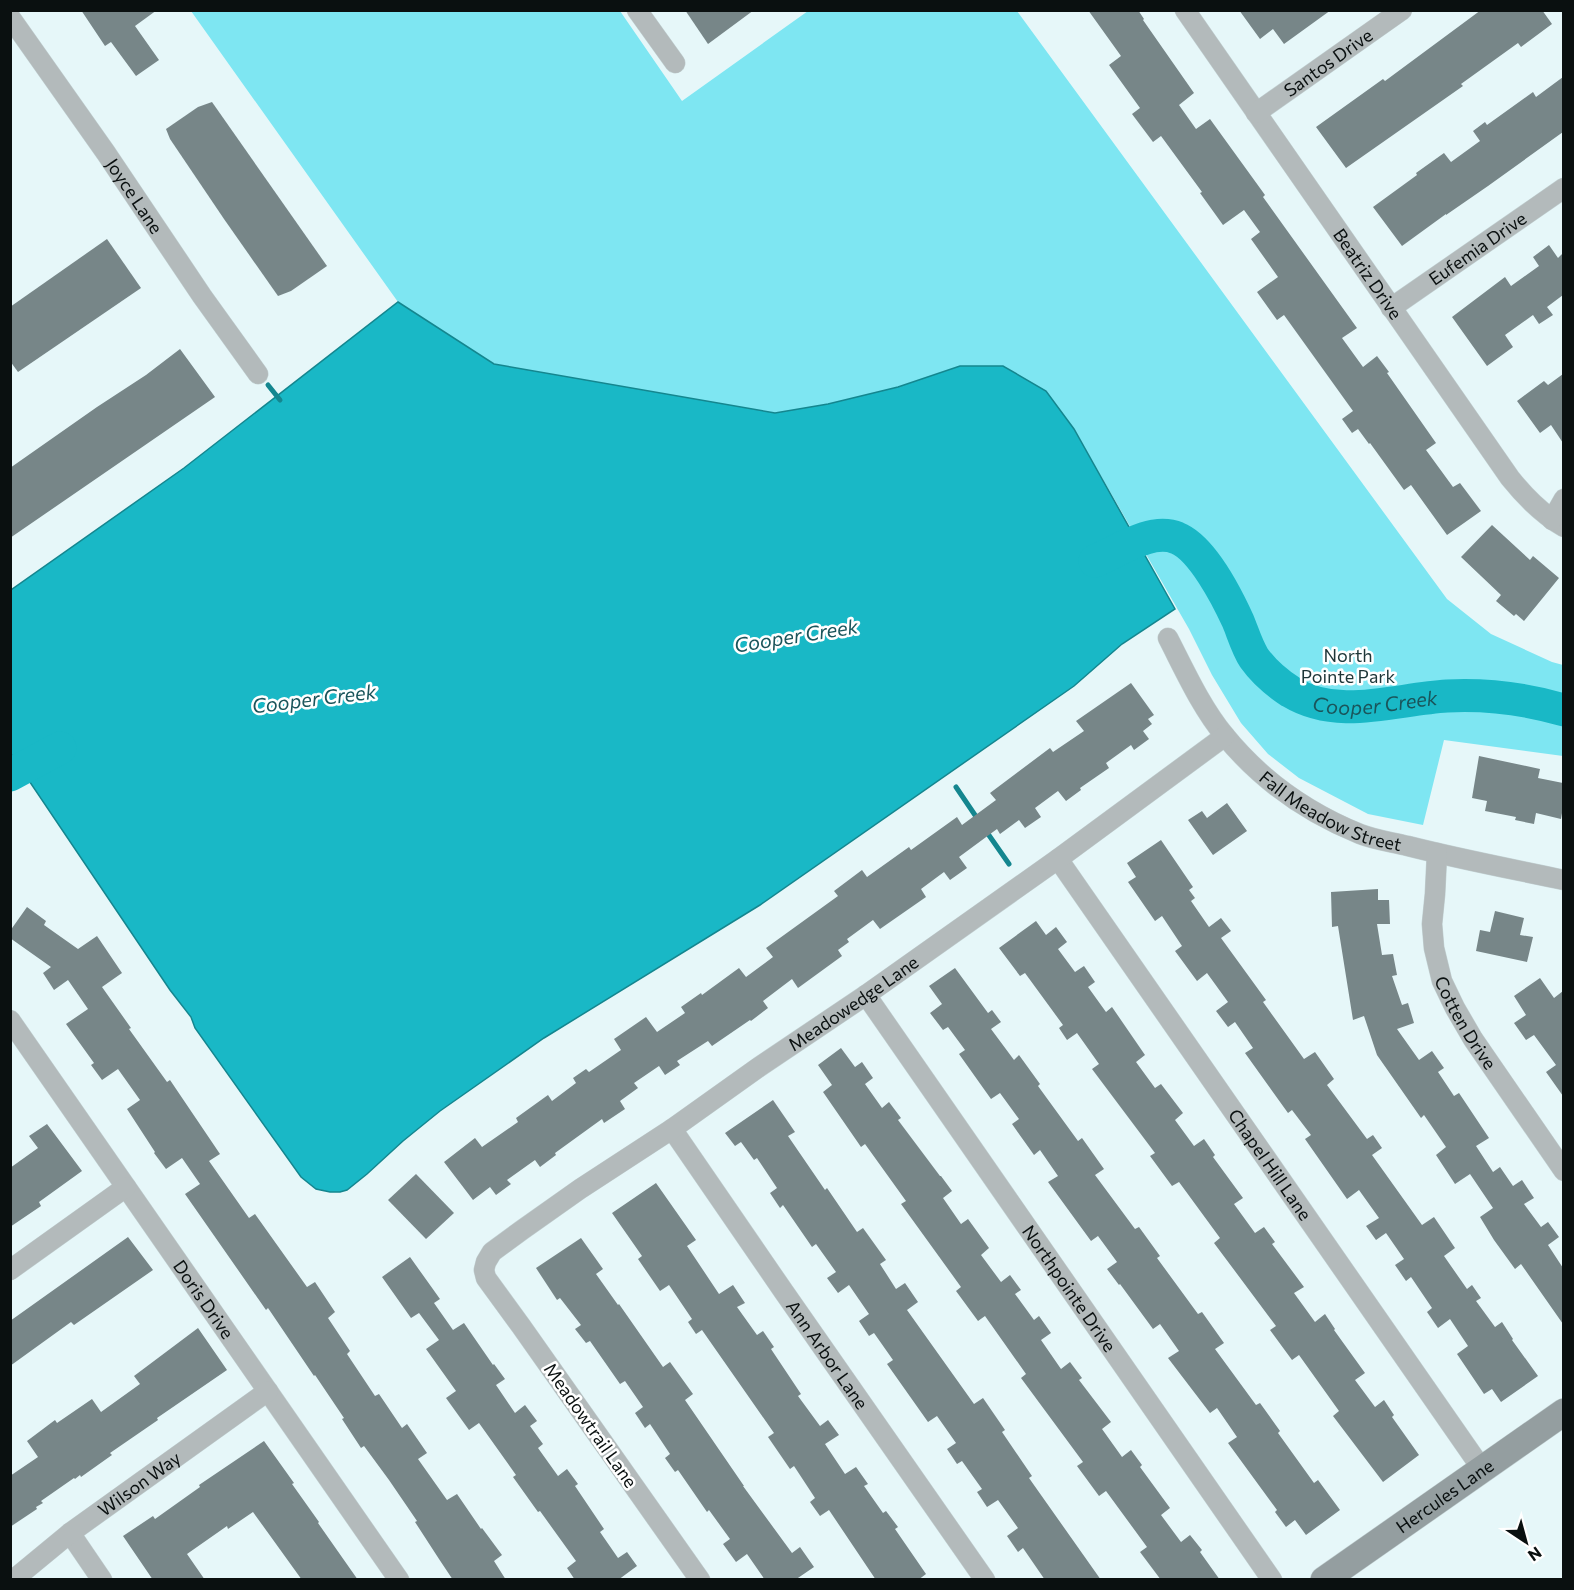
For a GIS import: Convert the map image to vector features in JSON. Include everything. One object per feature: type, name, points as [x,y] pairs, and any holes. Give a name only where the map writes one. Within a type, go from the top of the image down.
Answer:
[{"type":"street","points":[[637,10],[675,63]]},
{"type":"street","name":"Beatriz Drive","points":[[1185,10],[1510,478],[1526,499],[1558,523]]},
{"type":"street","name":"Santos Drive","points":[[1256,113],[1402,10]]},
{"type":"street","name":"Joyce Lane","points":[[10,17],[258,374]]},
{"type":"street","name":"Eufemia Drive","points":[[1391,308],[1563,188]]},
{"type":"street","points":[[1558,523],[1563,500]]},
{"type":"street","name":"Fall Meadow Street","points":[[1168,638],[1192,685],[1225,736],[1251,765],[1283,792],[1321,816],[1362,835],[1437,854],[1563,880]]},
{"type":"street","name":"Meadowedge Lane","points":[[484,1270],[492,1252],[1058,860],[1225,736]]},
{"type":"street","name":"Cotten Drive","points":[[1437,854],[1436,894],[1432,924],[1434,948],[1442,981],[1473,1039],[1563,1171]]},
{"type":"street","name":"Chapel Hill Lane","points":[[1058,860],[1482,1469]]},
{"type":"street","name":"Northpointe Drive","points":[[866,995],[1272,1580]]},
{"type":"street","name":"Doris Drive","points":[[10,1020],[399,1580]]},
{"type":"street","name":"Ann Arbor Lane","points":[[672,1129],[985,1580]]},
{"type":"street","points":[[10,1270],[126,1187]]},
{"type":"street","name":"Meadowtrail Lane","points":[[484,1270],[486,1278],[700,1580]]},
{"type":"street","name":"Wilson Way","points":[[13,1580],[70,1533],[268,1391]]},
{"type":"street","name":"Hercules Lane","points":[[1324,1580],[1563,1412]]},
{"type":"street","points":[[70,1533],[102,1580]]},
{"type":"green space","name":"North Pointe Park","points":[[191,11],[620,11],[682,101],[808,11],[1017,11],[1447,599],[1491,634],[1563,665],[1563,756],[1444,740],[1423,825],[1368,814],[1299,778],[1268,754],[1241,723],[1074,429],[960,366],[898,387],[828,404],[775,413],[494,364],[398,302]]},
{"type":"water","points":[[398,302],[494,364],[775,413],[828,404],[898,387],[960,366],[1003,366],[1046,391],[1074,429],[1175,609],[1122,644],[1074,686],[760,905],[544,1038],[440,1111],[347,1190],[330,1192],[316,1189],[301,1177],[195,1028],[191,1017],[170,990],[11,754],[11,590],[184,468]]},
{"type":"building","points":[[81,10],[157,10],[135,26],[159,60],[136,76],[111,42],[105,46]]},
{"type":"building","points":[[685,10],[754,10],[708,44]]},
{"type":"building","points":[[1088,10],[1138,10],[1194,93],[1179,105],[1196,129],[1210,119],[1357,328],[1342,338],[1363,367],[1377,356],[1436,443],[1426,450],[1453,487],[1460,483],[1481,511],[1447,535],[1411,485],[1404,490],[1358,429],[1352,433],[1342,419],[1353,411],[1284,315],[1277,320],[1257,292],[1278,277],[1251,239],[1260,232],[1244,210],[1223,225],[1161,136],[1153,142],[1132,114],[1140,108],[1109,65],[1121,56]]},
{"type":"building","points":[[1239,10],[1331,10],[1284,44],[1273,29],[1260,39]]},
{"type":"building","points":[[1481,10],[1542,10],[1552,24],[1521,47],[1518,43],[1461,84],[1463,86],[1346,168],[1316,127],[1383,79],[1385,81]]},
{"type":"building","points":[[1563,77],[1563,132],[1402,246],[1373,207],[1444,153],[1451,162],[1480,141],[1473,131],[1485,122],[1487,125],[1533,92],[1536,97]]},
{"type":"building","points":[[212,102],[327,266],[291,291],[278,296],[170,139],[166,129],[198,107]]},
{"type":"building","points":[[107,239],[141,288],[18,372],[10,361],[10,307]]},
{"type":"building","points":[[1549,245],[1558,258],[1563,253],[1563,295],[1547,307],[1553,315],[1539,324],[1533,315],[1505,335],[1513,347],[1487,366],[1452,317],[1505,277],[1511,286],[1539,266],[1533,257]]},
{"type":"building","points":[[180,349],[215,397],[10,538],[10,468],[146,375]]},
{"type":"building","points":[[1563,374],[1563,443],[1551,425],[1540,433],[1517,401],[1544,381],[1548,385]]},
{"type":"building","points":[[1492,525],[1530,560],[1533,556],[1559,578],[1524,621],[1496,601],[1501,595],[1461,557]]},
{"type":"building","points":[[1131,683],[1154,715],[1148,719],[1152,724],[1143,731],[1149,739],[1134,750],[1131,745],[1106,763],[1109,768],[1066,801],[1058,791],[1035,808],[1041,817],[1025,828],[1019,820],[1000,834],[997,829],[959,857],[967,868],[950,880],[944,872],[921,889],[926,897],[880,929],[873,920],[847,939],[849,942],[838,950],[842,956],[798,988],[792,979],[763,1001],[768,1008],[751,1021],[712,1046],[708,1041],[677,1061],[680,1065],[665,1075],[659,1066],[634,1083],[638,1088],[620,1101],[625,1109],[604,1123],[602,1119],[555,1153],[556,1155],[540,1167],[535,1160],[507,1180],[511,1184],[496,1195],[490,1187],[473,1200],[444,1162],[475,1138],[482,1147],[518,1122],[516,1118],[548,1095],[552,1101],[576,1083],[573,1078],[586,1069],[589,1072],[621,1050],[614,1039],[646,1017],[657,1032],[685,1013],[681,1007],[739,968],[746,977],[773,957],[766,948],[838,896],[834,891],[862,870],[867,877],[909,847],[911,850],[957,817],[962,825],[996,800],[990,793],[1050,748],[1053,752],[1084,731],[1076,721]]},
{"type":"building","points":[[1479,756],[1540,769],[1538,778],[1563,783],[1561,819],[1536,813],[1534,824],[1515,820],[1516,817],[1485,811],[1487,801],[1472,798]]},
{"type":"building","points":[[1227,803],[1247,831],[1213,855],[1188,820],[1202,811],[1207,818]]},
{"type":"building","points":[[1161,840],[1193,887],[1189,890],[1195,898],[1191,901],[1209,927],[1221,918],[1231,931],[1221,938],[1266,1000],[1263,1002],[1304,1059],[1315,1052],[1334,1079],[1327,1085],[1367,1139],[1373,1135],[1382,1148],[1372,1155],[1422,1225],[1434,1217],[1455,1248],[1444,1256],[1467,1289],[1472,1285],[1481,1298],[1476,1301],[1495,1327],[1502,1322],[1538,1376],[1501,1402],[1492,1389],[1484,1394],[1457,1354],[1468,1346],[1450,1319],[1438,1328],[1427,1312],[1432,1308],[1411,1277],[1406,1281],[1395,1265],[1404,1259],[1386,1233],[1376,1240],[1366,1226],[1379,1218],[1359,1190],[1347,1199],[1305,1139],[1311,1135],[1292,1110],[1288,1113],[1245,1053],[1253,1048],[1235,1022],[1228,1027],[1216,1011],[1228,1002],[1207,973],[1197,981],[1175,951],[1182,946],[1162,916],[1155,921],[1128,882],[1136,877],[1127,863]]},
{"type":"building","points":[[1378,889],[1378,900],[1389,900],[1390,924],[1377,924],[1382,955],[1393,954],[1397,975],[1392,976],[1402,1005],[1408,1003],[1414,1023],[1397,1029],[1419,1060],[1432,1051],[1444,1068],[1438,1072],[1454,1096],[1459,1093],[1489,1138],[1476,1146],[1493,1172],[1500,1167],[1513,1186],[1522,1180],[1534,1198],[1524,1204],[1541,1227],[1548,1222],[1559,1237],[1548,1245],[1563,1268],[1563,1324],[1521,1264],[1515,1269],[1494,1240],[1480,1217],[1493,1208],[1470,1174],[1455,1184],[1436,1155],[1446,1147],[1424,1115],[1421,1118],[1377,1055],[1364,1016],[1353,1020],[1338,926],[1332,927],[1331,892]]},
{"type":"building","points":[[27,907],[46,921],[44,925],[78,949],[97,936],[122,973],[102,987],[131,1028],[129,1029],[167,1082],[170,1080],[220,1154],[209,1161],[249,1218],[255,1214],[307,1287],[315,1282],[335,1312],[328,1318],[350,1351],[347,1354],[375,1396],[379,1394],[402,1428],[407,1424],[427,1453],[418,1459],[447,1500],[457,1494],[502,1555],[494,1561],[506,1580],[453,1580],[389,1480],[364,1446],[361,1448],[315,1375],[268,1308],[266,1310],[185,1194],[200,1184],[182,1158],[166,1169],[127,1109],[140,1100],[118,1069],[102,1080],[91,1065],[94,1063],[66,1024],[88,1009],[68,980],[54,990],[43,973],[51,967],[10,938],[10,931]]},
{"type":"building","points":[[1495,911],[1524,918],[1520,935],[1533,937],[1527,962],[1476,951],[1480,930],[1490,932]]},
{"type":"building","points":[[1036,921],[1046,935],[1056,927],[1067,942],[1058,949],[1075,972],[1084,966],[1095,982],[1088,987],[1106,1012],[1112,1007],[1145,1055],[1136,1062],[1155,1088],[1161,1084],[1183,1113],[1175,1120],[1194,1146],[1204,1139],[1215,1155],[1213,1157],[1243,1198],[1234,1204],[1255,1233],[1264,1227],[1275,1242],[1272,1244],[1304,1287],[1294,1293],[1315,1322],[1325,1314],[1365,1373],[1355,1380],[1375,1407],[1384,1400],[1394,1415],[1392,1417],[1419,1455],[1383,1482],[1333,1416],[1339,1411],[1299,1355],[1292,1360],[1270,1330],[1276,1326],[1214,1243],[1220,1238],[1179,1182],[1172,1186],[1150,1156],[1155,1153],[1092,1069],[1099,1064],[1077,1033],[1067,1040],[1059,1028],[1063,1025],[1025,973],[1020,976],[999,948]]},
{"type":"building","points":[[955,968],[988,1013],[992,1010],[1001,1022],[991,1029],[1014,1060],[1019,1055],[1040,1084],[1038,1086],[1078,1141],[1082,1138],[1104,1169],[1095,1175],[1135,1229],[1139,1227],[1160,1256],[1157,1258],[1198,1314],[1202,1312],[1224,1343],[1215,1349],[1256,1405],[1260,1403],[1280,1431],[1278,1433],[1314,1483],[1318,1480],[1340,1510],[1306,1535],[1295,1520],[1286,1527],[1275,1512],[1277,1510],[1228,1443],[1237,1437],[1217,1408],[1210,1413],[1168,1358],[1179,1351],[1160,1324],[1153,1329],[1107,1269],[1117,1262],[1098,1236],[1091,1241],[1048,1182],[1058,1176],[1040,1150],[1034,1155],[1012,1124],[1019,1119],[1000,1093],[991,1099],[959,1054],[965,1050],[948,1027],[943,1030],[930,1013],[942,1004],[929,986]]},
{"type":"building","points":[[1540,978],[1554,998],[1563,991],[1563,1096],[1546,1072],[1556,1065],[1534,1035],[1526,1040],[1514,1023],[1526,1015],[1514,996]]},
{"type":"building","points":[[841,1048],[855,1067],[862,1062],[873,1078],[865,1084],[882,1108],[889,1102],[901,1118],[898,1120],[952,1191],[943,1198],[961,1224],[968,1219],[989,1248],[981,1255],[1001,1282],[1010,1275],[1021,1290],[1015,1294],[1034,1320],[1039,1316],[1051,1333],[1041,1340],[1061,1369],[1070,1362],[1082,1378],[1079,1380],[1111,1422],[1102,1429],[1122,1457],[1131,1450],[1142,1465],[1140,1467],[1170,1508],[1161,1515],[1181,1542],[1190,1535],[1220,1580],[1161,1580],[1140,1552],[1147,1547],[1106,1491],[1099,1496],[1077,1466],[1083,1462],[1021,1378],[1026,1374],[985,1316],[978,1321],[956,1291],[961,1287],[901,1204],[906,1201],[865,1144],[861,1147],[823,1092],[832,1085],[818,1065]]},
{"type":"building","points":[[773,1100],[795,1132],[788,1136],[857,1232],[863,1228],[886,1260],[880,1264],[896,1289],[905,1283],[918,1302],[907,1310],[974,1404],[983,1398],[1005,1430],[1002,1432],[1032,1476],[1029,1478],[1101,1580],[1045,1580],[1023,1548],[1018,1552],[1007,1536],[1018,1528],[998,1500],[987,1507],[977,1492],[982,1489],[962,1461],[957,1464],[947,1449],[956,1443],[937,1416],[928,1422],[887,1364],[893,1360],[874,1333],[869,1336],[859,1321],[869,1314],[849,1285],[838,1293],[827,1278],[836,1272],[816,1244],[812,1247],[783,1205],[780,1208],[770,1193],[777,1188],[757,1158],[754,1160],[741,1142],[735,1146],[725,1133]]},
{"type":"building","points":[[47,1124],[82,1171],[39,1202],[41,1206],[10,1227],[10,1168],[38,1148],[29,1136]]},
{"type":"building","points":[[416,1174],[454,1213],[426,1239],[388,1200]]},
{"type":"building","points":[[656,1183],[696,1240],[687,1246],[719,1294],[733,1285],[745,1303],[737,1307],[757,1335],[763,1331],[774,1347],[771,1349],[801,1394],[798,1396],[820,1426],[828,1420],[839,1435],[825,1444],[845,1474],[856,1467],[868,1484],[864,1486],[883,1513],[886,1511],[898,1527],[895,1529],[926,1574],[918,1580],[876,1580],[829,1510],[820,1516],[810,1502],[815,1498],[794,1466],[790,1469],[768,1437],[774,1433],[702,1330],[696,1334],[688,1322],[692,1319],[669,1285],[660,1291],[638,1259],[642,1256],[612,1213]]},
{"type":"building","points":[[128,1237],[153,1270],[74,1325],[71,1322],[10,1366],[10,1321]]},
{"type":"building","points":[[581,1238],[603,1269],[596,1274],[618,1305],[663,1367],[670,1362],[693,1394],[685,1400],[743,1486],[792,1553],[800,1547],[814,1567],[795,1580],[765,1580],[747,1554],[736,1562],[723,1544],[730,1539],[709,1510],[707,1512],[678,1470],[675,1472],[665,1458],[670,1454],[650,1424],[645,1428],[635,1413],[643,1407],[625,1381],[620,1384],[590,1341],[586,1343],[575,1329],[581,1325],[560,1298],[557,1300],[536,1268]]},
{"type":"building","points":[[410,1257],[440,1299],[434,1303],[453,1330],[464,1323],[505,1379],[496,1385],[515,1413],[525,1405],[537,1421],[530,1426],[543,1444],[538,1448],[558,1476],[567,1469],[578,1484],[575,1486],[604,1529],[600,1532],[618,1558],[627,1552],[637,1566],[618,1580],[575,1580],[567,1568],[576,1561],[513,1477],[516,1475],[479,1423],[469,1430],[446,1398],[456,1391],[426,1349],[439,1340],[419,1313],[411,1318],[382,1277]]},
{"type":"building","points":[[198,1328],[227,1370],[157,1418],[158,1420],[110,1453],[112,1455],[81,1477],[80,1475],[74,1478],[41,1501],[43,1503],[36,1507],[37,1509],[10,1527],[10,1476],[38,1457],[27,1441],[55,1420],[57,1423],[92,1399],[101,1412],[140,1384],[134,1376]]},
{"type":"building","points":[[264,1441],[358,1580],[302,1580],[253,1512],[228,1529],[227,1526],[187,1554],[205,1580],[153,1580],[123,1536],[153,1516],[155,1519],[200,1487],[199,1485]]},
{"type":"waterway","points":[[268,385],[280,400]]},
{"type":"waterway","name":"Cooper Creek","points":[[1095,561],[1132,543],[1154,536],[1171,536],[1186,543],[1213,574],[1238,621],[1254,658],[1266,673],[1281,685],[1309,701],[1348,707],[1447,696],[1476,696],[1521,700],[1564,710]]},
{"type":"waterway","name":"Cooper Creek","points":[[10,775],[60,748]]},
{"type":"waterway","points":[[956,787],[979,821]]},
{"type":"waterway","points":[[986,831],[1009,864]]}]
